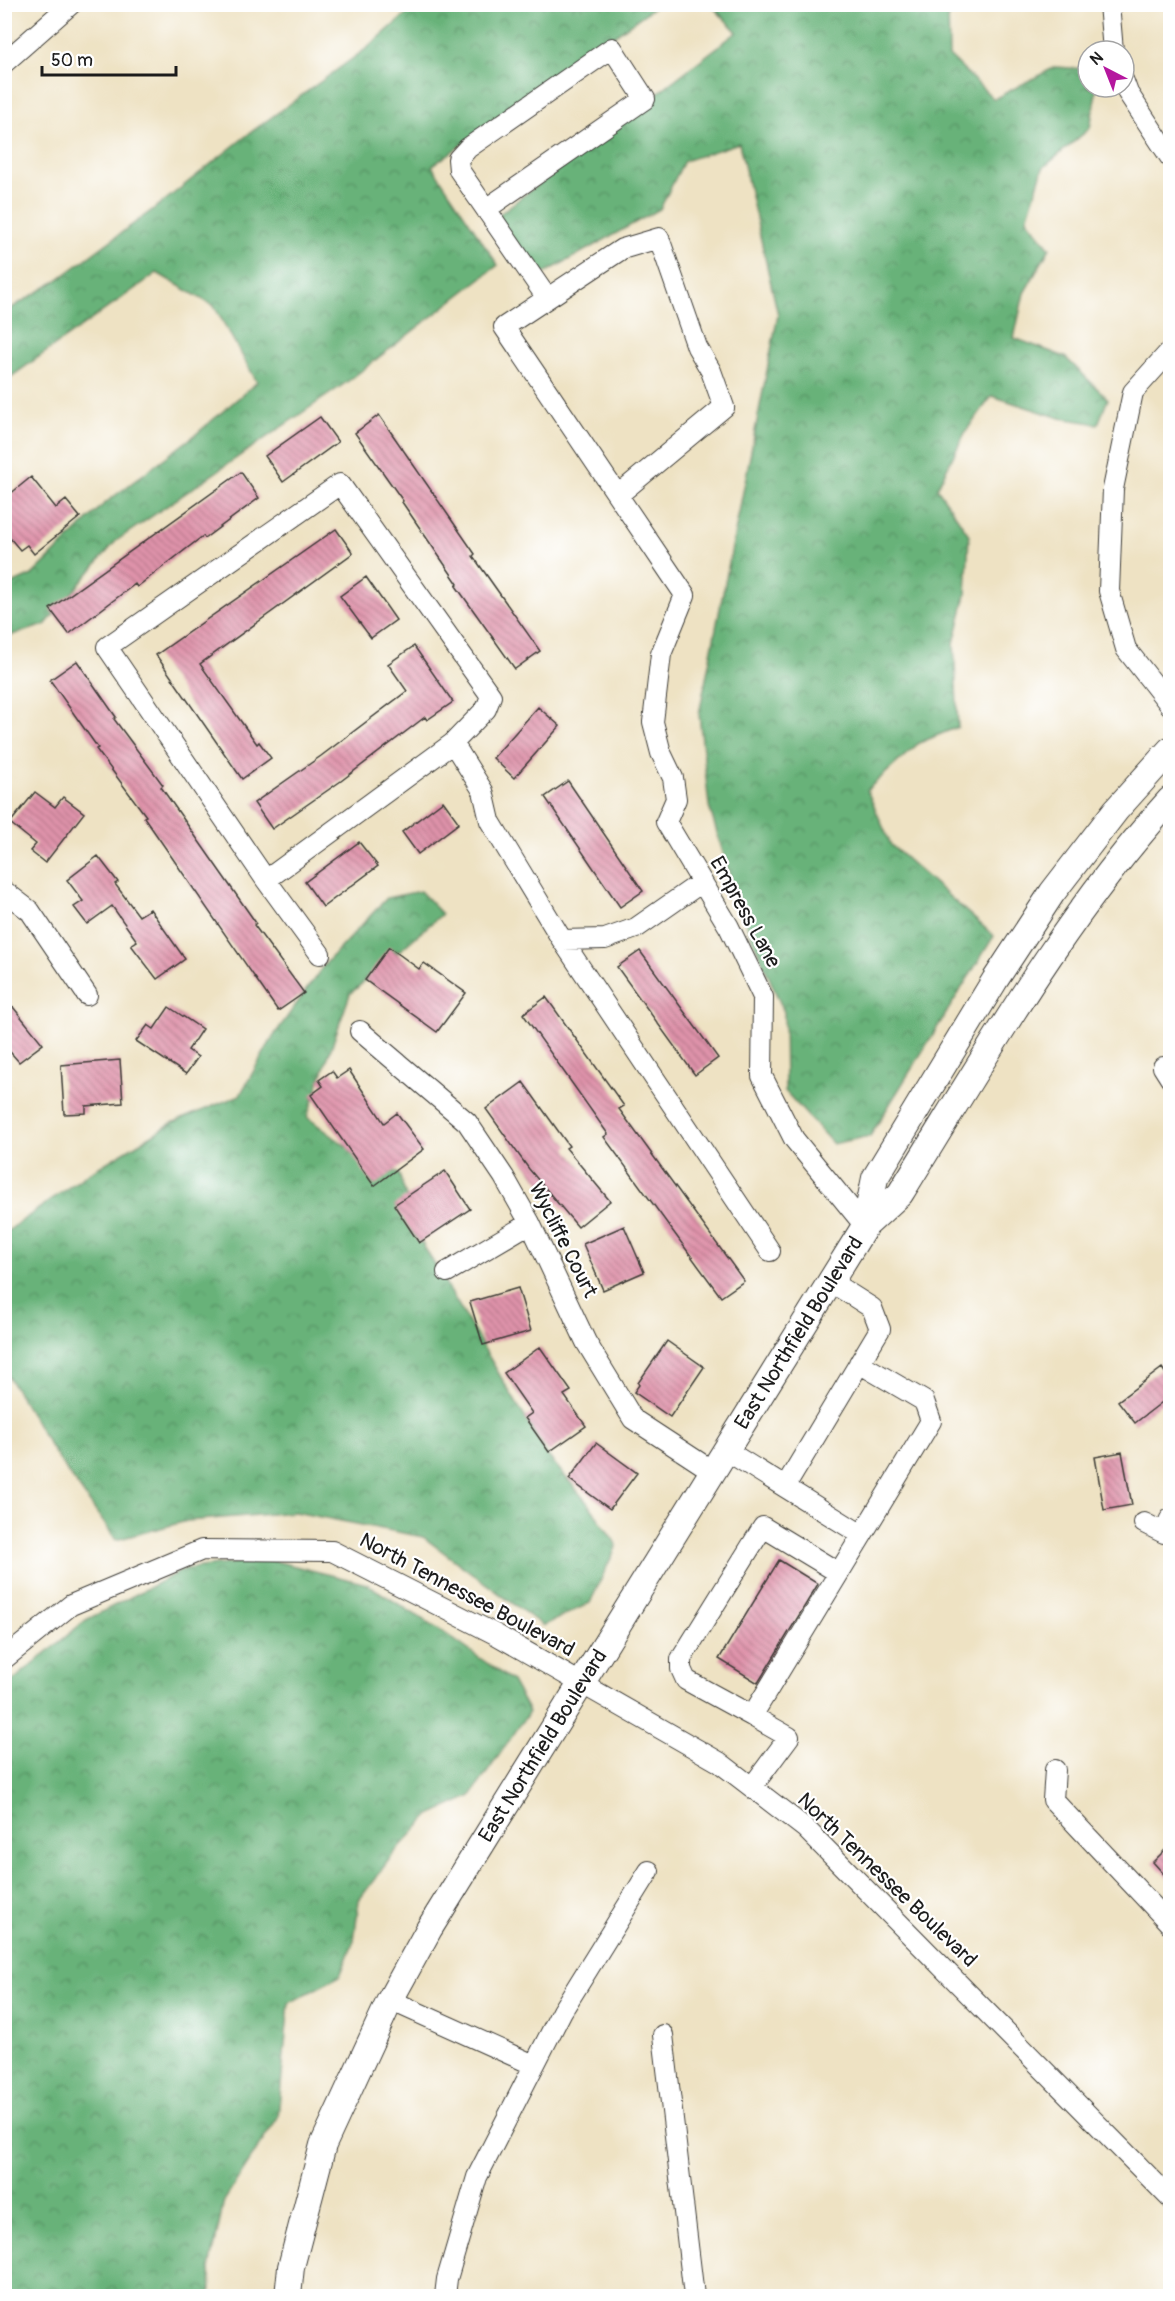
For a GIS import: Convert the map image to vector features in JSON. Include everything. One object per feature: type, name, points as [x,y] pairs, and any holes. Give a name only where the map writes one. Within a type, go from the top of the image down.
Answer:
[{"type":"main road","name":"East Northfield Boulevard","points":[[865,1226],[875,1178],[1008,961],[1059,884],[1116,810],[1170,750]]},
{"type":"main road","name":"East Northfield Boulevard","points":[[288,2296],[291,2267],[323,2145],[390,2000],[429,1929],[865,1226],[900,1194],[1063,936],[1138,836],[1170,800]]},
{"type":"street","points":[[4,63],[71,4]]},
{"type":"street","points":[[1109,4],[1112,39]]},
{"type":"street","points":[[486,209],[645,99],[612,48],[468,148],[458,159],[459,170],[547,298]]},
{"type":"street","points":[[1132,99],[1170,157]]},
{"type":"street","points":[[659,238],[697,347],[720,393],[724,407],[618,495],[504,327],[547,298],[622,249],[659,238]]},
{"type":"street","points":[[1170,351],[1133,392],[1113,489],[1108,591],[1126,649],[1170,705]]},
{"type":"street","points":[[266,880],[453,743],[486,709],[491,696],[340,484],[107,647],[266,880],[320,954]]},
{"type":"street","name":"Empress Lane","points":[[618,495],[685,595],[661,654],[653,722],[661,753],[673,778],[676,799],[666,822],[729,927],[763,997],[762,1076],[794,1139],[865,1226]]},
{"type":"street","points":[[453,743],[483,791],[490,821],[562,940],[770,1251]]},
{"type":"street","points":[[562,940],[605,939],[636,928],[702,882]]},
{"type":"street","points":[[4,891],[30,911],[87,994]]},
{"type":"street","name":"Wycliffe Court","points":[[360,1031],[466,1122],[504,1177],[530,1223],[586,1342],[633,1419],[721,1461],[785,1487],[862,1535]]},
{"type":"street","points":[[447,1272],[530,1223]]},
{"type":"street","points":[[785,1487],[880,1329],[872,1308],[831,1282]]},
{"type":"street","points":[[753,1716],[931,1421],[924,1401],[859,1363]]},
{"type":"street","points":[[1144,1523],[1164,1533],[1170,1519]]},
{"type":"street","points":[[752,1787],[789,1737],[686,1680],[681,1669],[681,1659],[763,1527],[839,1573]]},
{"type":"street","name":"North Tennessee Boulevard","points":[[4,1659],[71,1605],[202,1550],[332,1551],[495,1634],[719,1762],[752,1787],[805,1828],[1170,2198]]},
{"type":"street","points":[[1055,1770],[1053,1800],[1170,1924]]},
{"type":"street","points":[[445,2296],[447,2279],[477,2177],[562,2011],[650,1871]]},
{"type":"street","points":[[390,2000],[534,2066]]},
{"type":"street","points":[[663,2035],[694,2296]]},
{"type":"green space","points":[[417,5],[657,5],[432,166],[498,265],[347,382],[116,541],[45,625],[5,637],[5,587],[32,575],[104,504],[195,435],[257,382],[214,306],[157,273],[5,381],[5,312],[56,281],[163,202],[251,132],[367,48]]},
{"type":"green space","points":[[711,5],[948,5],[949,56],[994,99],[1055,67],[1076,68],[1076,99],[1095,99],[1090,128],[1043,168],[1027,219],[1050,248],[1024,293],[1014,338],[1065,357],[1108,399],[1098,424],[1060,418],[992,396],[966,431],[937,488],[969,535],[966,595],[954,643],[958,727],[919,743],[867,790],[891,845],[994,936],[870,1136],[833,1144],[785,1091],[784,1012],[740,910],[709,806],[699,714],[778,315],[739,143],[684,161],[660,209],[543,274],[493,219],[737,32]]},
{"type":"green space","points":[[420,891],[442,914],[350,994],[307,1117],[350,1149],[399,1174],[419,1238],[548,1456],[590,1506],[617,1545],[590,1603],[543,1626],[423,1537],[295,1512],[187,1521],[116,1540],[53,1451],[5,1371],[5,1233],[86,1175],[172,1123],[240,1095],[273,1037],[324,965],[387,898]]},
{"type":"green space","points":[[267,1559],[367,1584],[446,1634],[512,1681],[529,1712],[470,1797],[430,1815],[394,1853],[359,1900],[354,1940],[340,1976],[289,2003],[278,2117],[224,2201],[210,2268],[211,2296],[5,2296],[5,1687],[86,1620],[185,1569]]},
{"type":"building","points":[[379,415],[475,554],[473,556],[540,651],[515,669],[456,586],[458,584],[355,433]]},
{"type":"building","points":[[320,417],[338,442],[283,482],[265,456]]},
{"type":"building","points":[[241,472],[259,498],[205,538],[203,536],[137,587],[135,584],[69,634],[50,609]]},
{"type":"building","points":[[31,477],[56,508],[66,500],[80,517],[34,554],[27,545],[20,550],[4,531],[4,499]]},
{"type":"building","points":[[336,529],[353,553],[200,664],[257,744],[259,742],[271,758],[242,779],[156,655]]},
{"type":"building","points":[[366,577],[396,620],[371,638],[340,596]]},
{"type":"building","points":[[414,646],[453,702],[427,720],[425,717],[341,781],[272,829],[254,803],[407,691],[388,664]]},
{"type":"building","points":[[77,661],[116,717],[114,719],[163,785],[161,787],[256,923],[254,925],[304,993],[278,1011],[144,817],[146,816],[96,749],[98,748],[50,680]]},
{"type":"building","points":[[538,707],[560,726],[514,778],[493,758]]},
{"type":"building","points":[[568,781],[643,891],[620,907],[545,797]]},
{"type":"building","points":[[35,792],[55,807],[63,797],[84,813],[45,863],[30,851],[36,844],[10,823]]},
{"type":"building","points":[[443,801],[459,823],[418,854],[402,832]]},
{"type":"building","points":[[359,842],[378,866],[323,907],[305,882]]},
{"type":"building","points":[[98,856],[118,882],[115,884],[139,916],[150,909],[185,959],[157,979],[131,945],[137,941],[112,906],[87,924],[74,907],[83,901],[67,880]]},
{"type":"building","points":[[389,947],[419,969],[424,963],[466,993],[437,1032],[365,980]]},
{"type":"building","points":[[640,951],[718,1058],[695,1075],[617,967]]},
{"type":"building","points":[[546,997],[624,1106],[619,1109],[744,1281],[721,1297],[604,1137],[608,1134],[523,1014]]},
{"type":"building","points":[[13,1007],[43,1044],[19,1062],[4,1045],[4,1014]]},
{"type":"building","points":[[169,1007],[202,1029],[188,1050],[198,1057],[186,1074],[136,1041],[148,1025],[154,1029]]},
{"type":"building","points":[[120,1060],[123,1103],[86,1106],[86,1113],[64,1114],[61,1065]]},
{"type":"building","points":[[349,1070],[384,1123],[397,1113],[424,1149],[374,1186],[311,1095],[323,1086],[319,1080],[332,1071],[337,1078]]},
{"type":"building","points":[[523,1082],[569,1146],[566,1148],[610,1201],[578,1227],[529,1169],[486,1109]]},
{"type":"building","points":[[445,1171],[470,1209],[419,1243],[394,1205]]},
{"type":"building","points":[[624,1226],[644,1272],[603,1290],[583,1244]]},
{"type":"building","points":[[518,1288],[531,1331],[483,1345],[470,1302]]},
{"type":"building","points":[[667,1341],[704,1367],[670,1417],[634,1392]]},
{"type":"building","points":[[540,1347],[571,1391],[564,1395],[586,1426],[549,1452],[525,1418],[532,1413],[504,1373]]},
{"type":"building","points":[[1162,1368],[1170,1380],[1170,1396],[1135,1423],[1118,1401]]},
{"type":"building","points":[[596,1443],[637,1473],[610,1509],[569,1479]]},
{"type":"building","points":[[1122,1452],[1132,1505],[1104,1510],[1095,1457]]},
{"type":"building","points":[[779,1560],[818,1584],[758,1683],[719,1659]]},
{"type":"building","points":[[1170,1845],[1170,1881],[1153,1862]]}]
